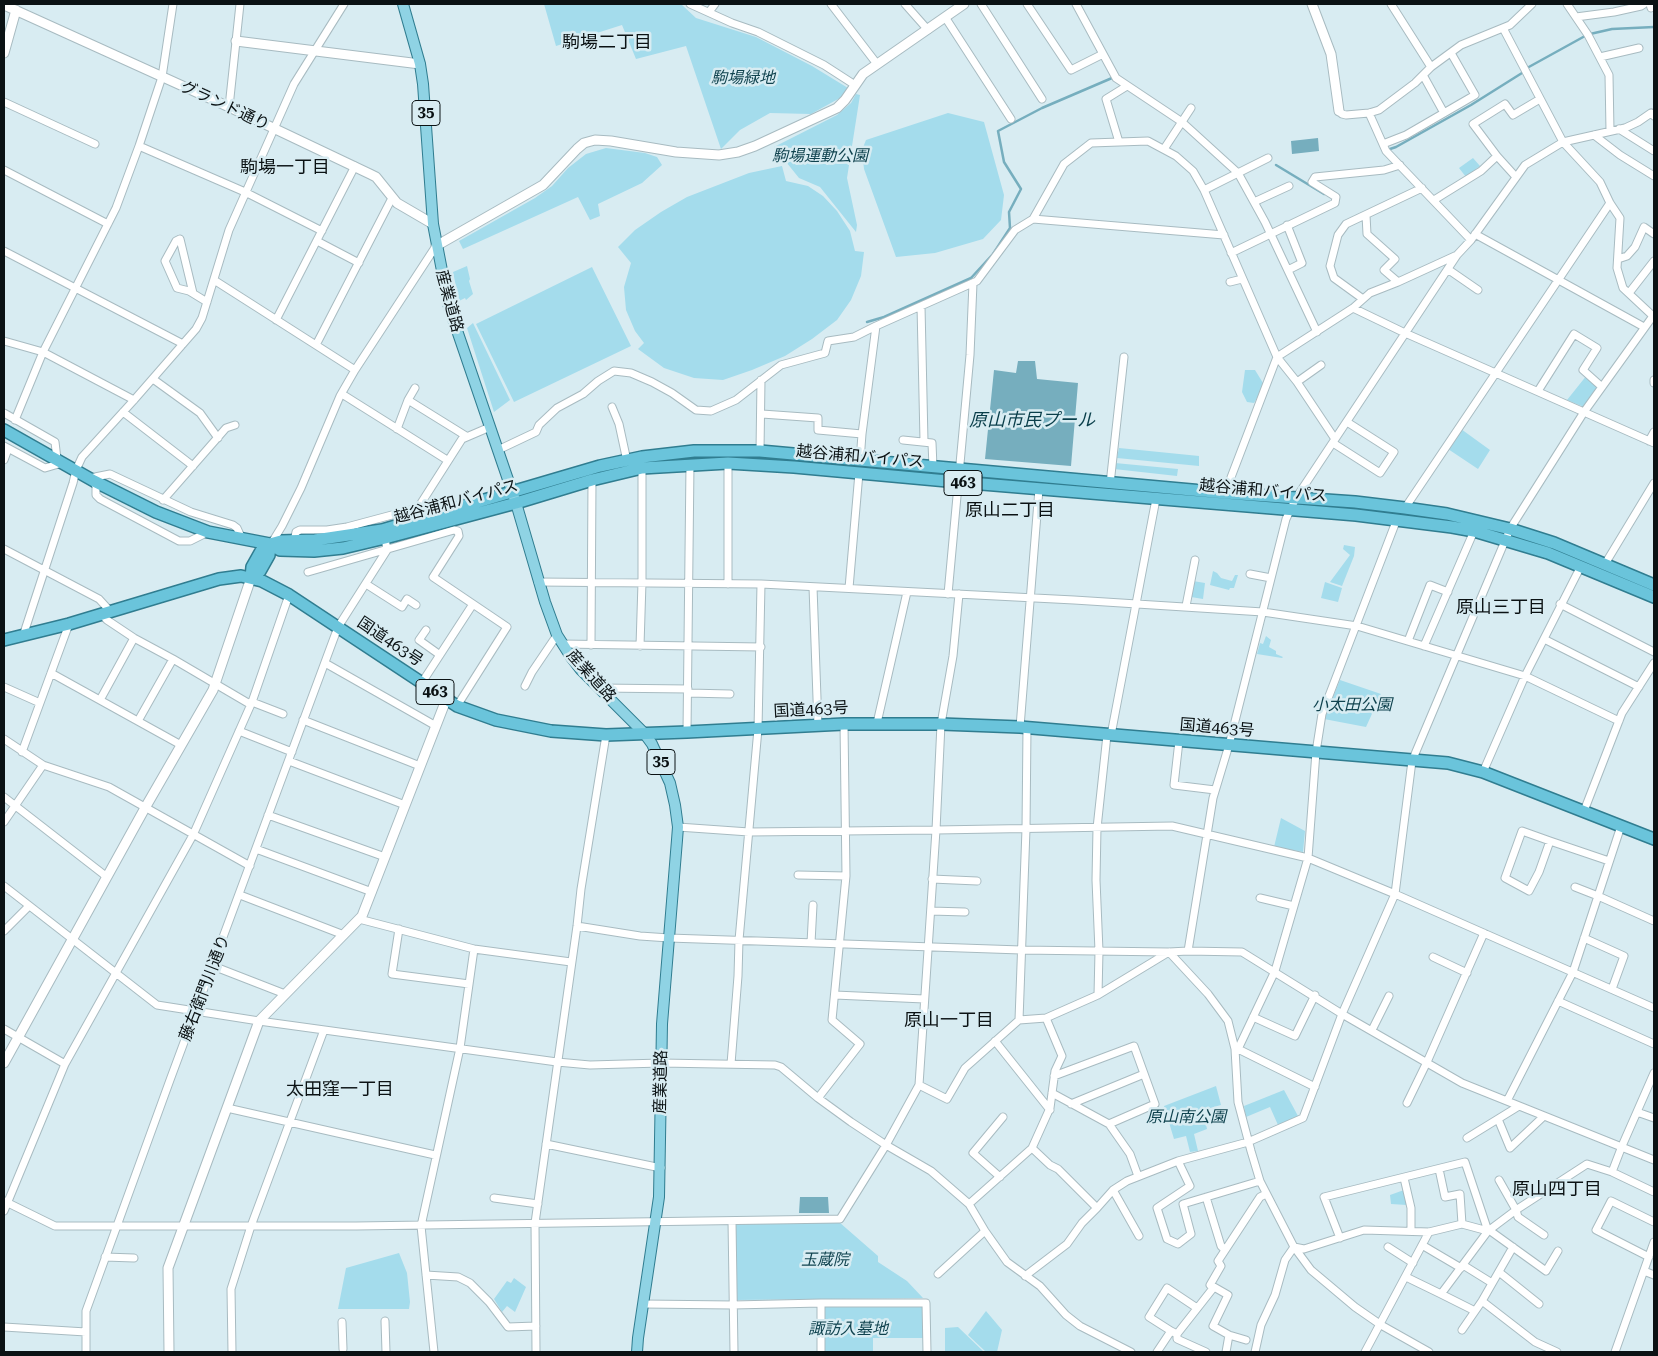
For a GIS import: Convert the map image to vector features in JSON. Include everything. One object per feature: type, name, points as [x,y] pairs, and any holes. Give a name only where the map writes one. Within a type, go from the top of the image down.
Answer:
[{"type":"highway","name":"越谷浦和バイパス","points":[[4,430],[156,512],[208,532],[270,544],[280,550],[314,551],[343,548],[512,491],[627,460],[694,451],[760,452],[1225,493],[1354,502],[1447,514],[1508,534],[1548,553],[1654,597]]},
{"type":"highway","name":"越谷浦和バイパス","points":[[270,544],[281,541],[385,534],[516,503],[592,480],[642,468],[728,463],[1397,519],[1474,531],[1508,534],[1554,543],[1654,584]]},
{"type":"highway","points":[[251,578],[252,567],[261,551],[270,544]]},
{"type":"highway","name":"国道463号","points":[[4,640],[69,624],[219,579],[241,576],[274,587],[289,595],[457,706],[496,720],[520,725],[576,733],[606,734],[877,723],[942,724],[1024,728],[1448,763],[1483,772],[1654,839]]},
{"type":"main road","name":"産業道路","points":[[403,4],[420,64],[426,102],[433,224],[449,307],[516,503],[538,582],[560,640],[581,670],[644,733],[658,755],[670,783],[678,827],[661,1063],[660,1168],[657,1222],[638,1352]]},
{"type":"street","points":[[15,420],[43,352],[108,224],[139,146],[162,77],[174,4]]},
{"type":"street","points":[[230,107],[240,4]]},
{"type":"street","points":[[23,636],[76,470],[86,452],[153,379],[199,323],[229,230],[294,84],[344,4]]},
{"type":"street","points":[[690,4],[758,32],[824,65],[855,85]]},
{"type":"street","points":[[709,12],[714,4]]},
{"type":"street","points":[[831,4],[877,64]]},
{"type":"street","points":[[905,4],[928,30]]},
{"type":"street","points":[[270,544],[282,526],[300,490],[342,394],[355,370],[436,246],[543,185],[584,143],[596,140],[611,141],[698,154],[719,155],[738,152],[755,146],[837,108],[863,74],[964,4]]},
{"type":"street","points":[[981,4],[1042,99]]},
{"type":"street","points":[[1027,4],[1071,70],[1103,54]]},
{"type":"street","points":[[1076,4],[1116,78],[1182,122],[1238,173],[1270,233],[1317,332]]},
{"type":"street","points":[[1312,4],[1331,54],[1339,111],[1346,115],[1369,113],[1388,104],[1450,53],[1461,46],[1510,25],[1532,4]]},
{"type":"street","points":[[1391,4],[1431,67]]},
{"type":"street","points":[[1567,4],[1610,75],[1610,131]]},
{"type":"street","name":"グランド通り","points":[[4,5],[17,7],[162,77],[355,166],[376,177],[392,198],[418,217],[433,224]]},
{"type":"street","points":[[1576,17],[1648,5]]},
{"type":"street","points":[[4,53],[17,7]]},
{"type":"street","points":[[945,17],[1011,119]]},
{"type":"street","points":[[1025,1276],[1067,1244],[1082,1224],[1113,1190],[1127,1181],[1178,1161],[1248,1142],[1303,1118],[1342,1014],[1395,894],[1412,761],[1508,534],[1584,412],[1644,327],[1654,316],[1623,288],[1617,268],[1620,218],[1610,204],[1600,182],[1562,142],[1503,28]]},
{"type":"street","points":[[236,41],[420,64]]},
{"type":"street","points":[[1600,57],[1639,48]]},
{"type":"street","points":[[1383,144],[1406,135],[1475,95],[1450,53]]},
{"type":"street","points":[[1423,75],[1444,113]]},
{"type":"street","points":[[1119,142],[1106,99],[1128,86]]},
{"type":"street","points":[[1516,177],[1497,156],[1473,124],[1505,104],[1513,115],[1540,99]]},
{"type":"street","points":[[4,102],[95,144]]},
{"type":"street","points":[[1164,149],[1191,108]]},
{"type":"street","points":[[1369,113],[1386,151],[1473,237],[1559,280],[1644,327]]},
{"type":"street","points":[[1188,951],[1215,790],[1229,746],[1286,519],[1296,498],[1449,270],[1457,255],[1473,237],[1525,165],[1562,142],[1619,130],[1653,113]]},
{"type":"street","points":[[1619,130],[1654,152]]},
{"type":"street","points":[[1594,135],[1620,155],[1654,176]]},
{"type":"street","points":[[498,450],[536,432],[539,425],[558,408],[583,394],[598,381],[614,372],[631,374],[672,393],[696,410],[711,411],[736,400],[781,365],[825,353],[828,341],[854,337],[977,281],[1015,230],[1033,218],[1064,164],[1091,143],[1148,141],[1176,156],[1192,171],[1204,190],[1277,357],[1297,382],[1334,441],[1380,473],[1394,452],[1347,422]]},
{"type":"street","points":[[139,146],[245,192],[322,231]]},
{"type":"street","points":[[1434,200],[1481,171],[1497,156]]},
{"type":"street","points":[[1204,190],[1268,158]]},
{"type":"street","points":[[1232,253],[1335,202],[1336,197],[1312,182],[1314,177],[1384,170],[1400,165]]},
{"type":"street","points":[[276,320],[355,166]]},
{"type":"street","points":[[4,170],[108,224]]},
{"type":"street","points":[[1254,202],[1289,186]]},
{"type":"street","points":[[1362,299],[1334,278],[1330,266],[1338,235],[1346,224],[1422,188]]},
{"type":"street","points":[[316,346],[392,198]]},
{"type":"street","points":[[1405,508],[1610,204]]},
{"type":"street","points":[[1366,215],[1367,234],[1395,258],[1384,270],[1398,282]]},
{"type":"street","points":[[1033,218],[1224,235]]},
{"type":"street","points":[[1287,225],[1302,263],[1288,270]]},
{"type":"street","points":[[1618,259],[1627,256],[1635,247],[1644,227],[1654,234]]},
{"type":"street","points":[[192,293],[180,240],[176,241],[165,261],[177,288],[192,293],[207,302]]},
{"type":"street","points":[[317,241],[359,263]]},
{"type":"street","points":[[4,251],[183,344]]},
{"type":"street","points":[[1225,493],[1277,357],[1353,308],[1370,293],[1457,255]]},
{"type":"street","points":[[1629,293],[1654,261]]},
{"type":"street","points":[[1449,270],[1478,290]]},
{"type":"street","points":[[1230,282],[1242,279]]},
{"type":"street","points":[[214,280],[355,370]]},
{"type":"street","points":[[948,594],[970,355],[973,283]]},
{"type":"street","points":[[921,306],[924,442]]},
{"type":"street","points":[[1353,308],[1405,333],[1652,442],[1654,432]]},
{"type":"street","points":[[860,461],[876,326]]},
{"type":"street","points":[[1538,391],[1574,334],[1597,348],[1582,370],[1602,386]]},
{"type":"street","points":[[4,341],[43,352],[134,400]]},
{"type":"street","points":[[1109,494],[1124,357]]},
{"type":"street","points":[[1297,382],[1321,365]]},
{"type":"street","points":[[153,379],[200,414],[218,438]]},
{"type":"street","points":[[760,452],[761,380]]},
{"type":"street","points":[[397,428],[415,388]]},
{"type":"street","points":[[342,394],[447,460]]},
{"type":"street","points":[[408,400],[466,436]]},
{"type":"street","points":[[612,407],[627,460]]},
{"type":"street","points":[[123,412],[193,466]]},
{"type":"street","points":[[4,413],[55,442],[60,461],[45,468],[6,447],[4,460]]},
{"type":"street","points":[[762,414],[818,418],[818,430],[862,434]]},
{"type":"street","points":[[163,500],[226,428],[234,425]]},
{"type":"street","points":[[294,540],[298,531],[347,527],[418,508],[462,439],[490,427]]},
{"type":"street","points":[[903,440],[932,443],[933,467]]},
{"type":"street","points":[[728,463],[728,584]]},
{"type":"street","points":[[687,732],[690,464]]},
{"type":"street","points":[[640,646],[642,468]]},
{"type":"street","points":[[849,588],[859,473]]},
{"type":"street","points":[[208,532],[190,541],[179,541],[100,499],[96,495],[96,487],[92,479],[110,474],[191,512],[237,528],[242,540]]},
{"type":"street","points":[[592,480],[592,645]]},
{"type":"street","points":[[1606,564],[1654,483]]},
{"type":"street","points":[[1019,1020],[1026,829],[1024,728],[1039,489]]},
{"type":"street","points":[[1098,995],[1097,828],[1109,735],[1156,498]]},
{"type":"street","points":[[384,516],[387,550]]},
{"type":"street","points":[[1236,1049],[1275,971],[1308,858],[1316,752],[1322,714],[1397,519]]},
{"type":"street","points":[[308,572],[454,530],[458,531],[459,536],[433,577],[507,627],[457,706]]},
{"type":"street","points":[[1424,646],[1474,531]]},
{"type":"street","points":[[4,549],[98,598],[106,613],[107,620],[134,638],[173,658],[248,703],[252,702],[283,714]]},
{"type":"street","name":"藤右衛門川通り","points":[[86,1352],[86,1311],[303,720],[338,627],[387,550]]},
{"type":"street","points":[[1186,606],[1195,560]]},
{"type":"street","points":[[1483,772],[1525,676],[1581,566]]},
{"type":"street","points":[[1250,574],[1271,578]]},
{"type":"street","points":[[4,1063],[215,684],[251,578]]},
{"type":"street","points":[[538,582],[642,582],[813,586],[1186,606],[1263,612],[1357,626],[1525,676],[1619,721]]},
{"type":"street","points":[[366,584],[402,607],[407,599],[416,605]]},
{"type":"street","points":[[731,1064],[739,940],[758,729],[761,584]]},
{"type":"street","points":[[1408,641],[1430,585],[1448,592]]},
{"type":"street","points":[[813,586],[818,726]]},
{"type":"street","points":[[877,723],[907,592]]},
{"type":"street","points":[[5,1202],[55,1226],[421,1225],[840,1219],[886,1145],[919,1085],[942,724],[953,656],[959,594]]},
{"type":"street","points":[[4,1211],[5,1202],[65,1064],[193,835],[252,702],[289,595]]},
{"type":"street","points":[[421,684],[474,604]]},
{"type":"street","points":[[1560,604],[1654,652]]},
{"type":"street","points":[[22,752],[69,624]]},
{"type":"street","points":[[426,630],[419,640],[440,655]]},
{"type":"street","points":[[100,700],[134,638]]},
{"type":"street","points":[[1544,639],[1639,687]]},
{"type":"street","points":[[525,686],[532,672],[560,640],[592,645],[760,647]]},
{"type":"street","points":[[138,721],[173,658]]},
{"type":"street","points":[[325,663],[436,726]]},
{"type":"street","points":[[1584,812],[1622,712],[1654,663]]},
{"type":"street","points":[[51,673],[180,744]]},
{"type":"street","points":[[4,687],[40,703]]},
{"type":"street","points":[[600,688],[730,694]]},
{"type":"street","points":[[169,1352],[168,1268],[259,1021],[362,916],[446,700]]},
{"type":"street","points":[[303,720],[420,766]]},
{"type":"street","points":[[818,1098],[860,1044],[832,1020],[841,944],[846,876],[844,724]]},
{"type":"street","points":[[239,731],[292,752]]},
{"type":"street","points":[[536,1352],[535,1223],[581,889],[606,734]]},
{"type":"street","points":[[4,739],[43,765],[110,787],[250,866]]},
{"type":"street","points":[[1179,741],[1174,785],[1215,790]]},
{"type":"street","points":[[289,761],[404,805]]},
{"type":"street","points":[[4,822],[43,765]]},
{"type":"street","points":[[4,797],[107,878]]},
{"type":"street","points":[[268,815],[385,857]]},
{"type":"street","points":[[678,827],[749,832],[846,832],[1172,826],[1308,858],[1395,894],[1654,1008]]},
{"type":"street","points":[[1507,1101],[1573,972],[1621,826]]},
{"type":"street","points":[[1550,841],[1539,872],[1529,891],[1505,878],[1522,831],[1610,861]]},
{"type":"street","points":[[256,849],[372,892]]},
{"type":"street","points":[[798,875],[846,876]]},
{"type":"street","points":[[932,880],[977,881]]},
{"type":"street","points":[[4,886],[156,1005],[557,1062],[590,1065],[661,1063],[781,1066],[818,1098],[886,1145],[931,1171],[969,1204],[1007,1262],[1040,1286],[1066,1315],[1080,1326],[1131,1352]]},
{"type":"street","points":[[1575,887],[1654,921]]},
{"type":"street","points":[[240,895],[344,935]]},
{"type":"street","points":[[1260,898],[1294,906]]},
{"type":"street","points":[[811,943],[813,905]]},
{"type":"street","points":[[4,931],[29,906]]},
{"type":"street","points":[[931,911],[965,912]]},
{"type":"street","points":[[359,919],[474,949],[571,962]]},
{"type":"street","points":[[577,926],[640,936],[669,938],[1022,950],[1242,952],[1315,995],[1342,1014],[1462,1083],[1654,1160]]},
{"type":"street","points":[[399,929],[392,974],[469,984]]},
{"type":"street","points":[[1407,1103],[1484,933]]},
{"type":"street","points":[[1584,938],[1624,956],[1612,989]]},
{"type":"street","points":[[434,1352],[421,1225],[460,1048],[474,949]]},
{"type":"street","points":[[919,1085],[947,1098],[965,1068],[1019,1020],[1046,1018],[1098,995],[1169,952]]},
{"type":"street","points":[[1169,952],[1208,994],[1228,1021],[1236,1049],[1238,1102],[1248,1142],[1260,1181],[1294,1247],[1310,1270],[1355,1307],[1381,1325],[1429,1352]]},
{"type":"street","points":[[1433,957],[1467,973]]},
{"type":"street","points":[[213,966],[285,994]]},
{"type":"street","points":[[834,995],[924,999]]},
{"type":"street","points":[[1252,1017],[1295,1036],[1315,995]]},
{"type":"street","points":[[1372,1030],[1389,996]]},
{"type":"street","points":[[1558,1001],[1654,1044]]},
{"type":"street","points":[[969,1204],[1032,1148],[1050,1110],[1054,1071],[1062,1056],[1046,1018]]},
{"type":"street","points":[[4,1029],[65,1064]]},
{"type":"street","points":[[232,1352],[231,1289],[251,1226],[324,1030]]},
{"type":"street","points":[[995,1041],[1050,1110]]},
{"type":"street","points":[[1054,1076],[1134,1046],[1154,1104],[1109,1124]]},
{"type":"street","points":[[1236,1049],[1315,1087]]},
{"type":"street","points":[[1071,1104],[1144,1074]]},
{"type":"street","points":[[1612,1172],[1653,1077]]},
{"type":"street","points":[[1052,1093],[1109,1124],[1130,1154],[1138,1176]]},
{"type":"street","points":[[1467,1138],[1519,1106]]},
{"type":"street","points":[[227,1108],[435,1155]]},
{"type":"street","points":[[1637,1112],[1654,1118]]},
{"type":"street","points":[[1498,1119],[1510,1148],[1544,1116]]},
{"type":"street","points":[[1000,1177],[973,1154],[1003,1117]]},
{"type":"street","points":[[546,1144],[660,1168]]},
{"type":"street","points":[[1032,1148],[1050,1165],[1058,1169],[1097,1208]]},
{"type":"street","points":[[1178,1161],[1190,1186],[1157,1208],[1167,1239],[1178,1244],[1191,1234],[1183,1204],[1260,1181]]},
{"type":"street","points":[[1340,1238],[1324,1198],[1465,1162],[1488,1231]]},
{"type":"street","points":[[1441,1294],[1488,1231],[1516,1210],[1587,1164],[1612,1172],[1654,1192]]},
{"type":"street","points":[[1439,1169],[1446,1197],[1460,1194],[1462,1224]]},
{"type":"street","points":[[1404,1178],[1411,1208],[1411,1231]]},
{"type":"street","points":[[1499,1180],[1518,1217],[1544,1235]]},
{"type":"street","points":[[1113,1190],[1139,1236]]},
{"type":"street","points":[[1213,1288],[1210,1285],[1221,1266],[1218,1261],[1260,1197],[1266,1194]]},
{"type":"street","points":[[1206,1197],[1221,1246],[1226,1250]]},
{"type":"street","points":[[494,1198],[538,1204]]},
{"type":"street","points":[[1649,1257],[1596,1230],[1611,1201],[1654,1222]]},
{"type":"street","points":[[732,1221],[734,1352]]},
{"type":"street","points":[[1294,1247],[1304,1249],[1364,1230],[1429,1232],[1462,1224],[1488,1231],[1546,1271],[1558,1251]]},
{"type":"street","points":[[938,1274],[985,1231]]},
{"type":"street","points":[[1368,1351],[1429,1232]]},
{"type":"street","points":[[1614,1352],[1654,1244]]},
{"type":"street","points":[[1422,1245],[1492,1283]]},
{"type":"street","points":[[1255,1352],[1261,1325],[1275,1295],[1285,1260],[1294,1247]]},
{"type":"street","points":[[1388,1247],[1413,1263]]},
{"type":"street","points":[[1462,1330],[1482,1301],[1513,1247]]},
{"type":"street","points":[[106,1257],[134,1258]]},
{"type":"street","points":[[1644,1271],[1654,1275]]},
{"type":"street","points":[[1499,1272],[1539,1304]]},
{"type":"street","points":[[426,1275],[458,1277],[470,1283],[489,1302],[508,1327],[536,1326]]},
{"type":"street","points":[[1406,1277],[1475,1311]]},
{"type":"street","points":[[1197,1308],[1167,1288],[1148,1317],[1174,1333],[1178,1339],[1206,1352]]},
{"type":"street","points":[[1157,1352],[1213,1288]]},
{"type":"street","points":[[1213,1288],[1228,1295],[1213,1326],[1229,1336],[1246,1340]]},
{"type":"street","points":[[1482,1301],[1535,1342],[1557,1352]]},
{"type":"street","points":[[821,1303],[821,1352]]},
{"type":"street","points":[[644,1304],[926,1303],[927,1352]]},
{"type":"street","points":[[385,1321],[386,1352]]},
{"type":"street","points":[[342,1322],[343,1348]]},
{"type":"street","points":[[4,1327],[86,1332]]},
{"type":"street","points":[[1226,1352],[1229,1336]]},
{"type":"green space","name":"駒場緑地","points":[[544,4],[681,4],[696,18],[756,37],[812,66],[848,88],[840,98],[811,114],[770,113],[740,130],[721,149],[686,46],[636,59],[622,25],[556,46]]},
{"type":"green space","name":"駒場運動公園","points":[[856,94],[860,95],[847,178],[857,225],[856,232],[820,187],[799,178],[774,147],[837,115],[851,103]]},
{"type":"green space","points":[[948,113],[984,122],[1004,195],[1001,220],[983,239],[935,253],[896,257],[864,169],[862,150],[866,140]]},
{"type":"green space","points":[[606,148],[645,153],[657,157],[662,165],[642,183],[598,204],[600,216],[590,220],[578,197],[463,249],[459,241],[535,198],[552,186],[568,168],[586,154]]},
{"type":"green space","points":[[1473,158],[1480,166],[1466,177],[1459,168]]},
{"type":"green space","points":[[782,166],[786,181],[808,186],[823,196],[837,211],[850,231],[855,251],[864,252],[861,276],[851,300],[837,320],[812,339],[785,356],[752,370],[723,380],[694,378],[664,368],[638,349],[644,343],[635,331],[626,310],[624,287],[631,263],[618,247],[635,230],[687,197],[749,173]]},
{"type":"green space","points":[[467,266],[473,294],[466,300],[465,298],[459,301],[453,272]]},
{"type":"green space","points":[[592,267],[631,346],[514,402],[476,324]]},
{"type":"green space","points":[[473,323],[510,400],[494,412],[467,328]]},
{"type":"green space","points":[[1245,370],[1255,370],[1264,386],[1254,403],[1247,402],[1242,392]]},
{"type":"green space","points":[[1587,375],[1599,386],[1584,407],[1567,400]]},
{"type":"green space","points":[[1461,429],[1490,450],[1478,469],[1448,449]]},
{"type":"green space","points":[[1119,448],[1199,456],[1199,466],[1117,458]]},
{"type":"green space","points":[[1115,463],[1178,469],[1177,476],[1114,469]]},
{"type":"green space","points":[[1344,545],[1355,547],[1354,556],[1342,586],[1330,582],[1350,555],[1343,549]]},
{"type":"green space","points":[[1213,571],[1221,578],[1232,581],[1235,575],[1238,575],[1234,588],[1229,590],[1210,585]]},
{"type":"green space","points":[[1193,581],[1205,583],[1203,599],[1191,597]]},
{"type":"green space","points":[[1325,582],[1342,588],[1338,602],[1321,598]]},
{"type":"green space","points":[[1266,636],[1271,640],[1269,647],[1282,658],[1257,654],[1260,643],[1263,644]]},
{"type":"green space","name":"小太田公園","points":[[1340,680],[1381,694],[1366,727],[1324,719]]},
{"type":"green space","points":[[1281,818],[1305,831],[1303,852],[1274,847]]},
{"type":"green space","name":"原山南公園","points":[[1216,1086],[1221,1105],[1203,1110],[1207,1129],[1194,1134],[1198,1151],[1190,1152],[1186,1136],[1174,1139],[1164,1106]]},
{"type":"green space","points":[[1284,1090],[1298,1116],[1278,1125],[1270,1107],[1246,1117],[1244,1106]]},
{"type":"green space","points":[[1404,1190],[1407,1205],[1391,1204],[1390,1195]]},
{"type":"green space","name":"玉蔵院","points":[[839,1222],[878,1256],[878,1262],[907,1281],[923,1298],[736,1300],[734,1224]]},
{"type":"green space","points":[[399,1253],[407,1273],[409,1309],[338,1309],[346,1268]]},
{"type":"green space","points":[[514,1278],[526,1287],[515,1312],[507,1306],[502,1312],[494,1299],[507,1281],[511,1283]]},
{"type":"green space","name":"諏訪入墓地","points":[[824,1305],[923,1306],[924,1338],[873,1338],[873,1352],[824,1352]]},
{"type":"green space","points":[[986,1311],[1002,1330],[997,1352],[986,1352],[968,1335]]},
{"type":"green space","points":[[958,1327],[984,1352],[930,1352],[945,1351],[945,1328]]},
{"type":"water","points":[[1318,138],[1319,151],[1292,154],[1291,141]]},
{"type":"water","name":"原山市民プール","points":[[1018,361],[1035,361],[1037,379],[1078,383],[1071,466],[985,459],[994,370],[1016,373]]},
{"type":"water","points":[[800,1197],[828,1197],[829,1213],[799,1213]]},
{"type":"waterway","points":[[1590,34],[1612,29],[1654,27]]},
{"type":"waterway","points":[[1527,68],[1585,36]]},
{"type":"waterway","points":[[1390,149],[1471,105],[1522,73]]},
{"type":"waterway","points":[[867,322],[884,317],[971,278],[993,254],[1010,228],[1009,212],[1021,189],[1004,162],[998,131],[1042,108],[1112,78]]},
{"type":"waterway","points":[[1276,165],[1324,194]]},
{"type":"district","name":"駒場二丁目","points":[[607,43]]},
{"type":"district","name":"駒場一丁目","points":[[285,168]]},
{"type":"district","name":"原山二丁目","points":[[1010,511]]},
{"type":"district","name":"原山三丁目","points":[[1501,608]]},
{"type":"district","name":"原山一丁目","points":[[949,1021]]},
{"type":"district","name":"太田窪一丁目","points":[[340,1090]]},
{"type":"district","name":"原山四丁目","points":[[1557,1190]]}]
